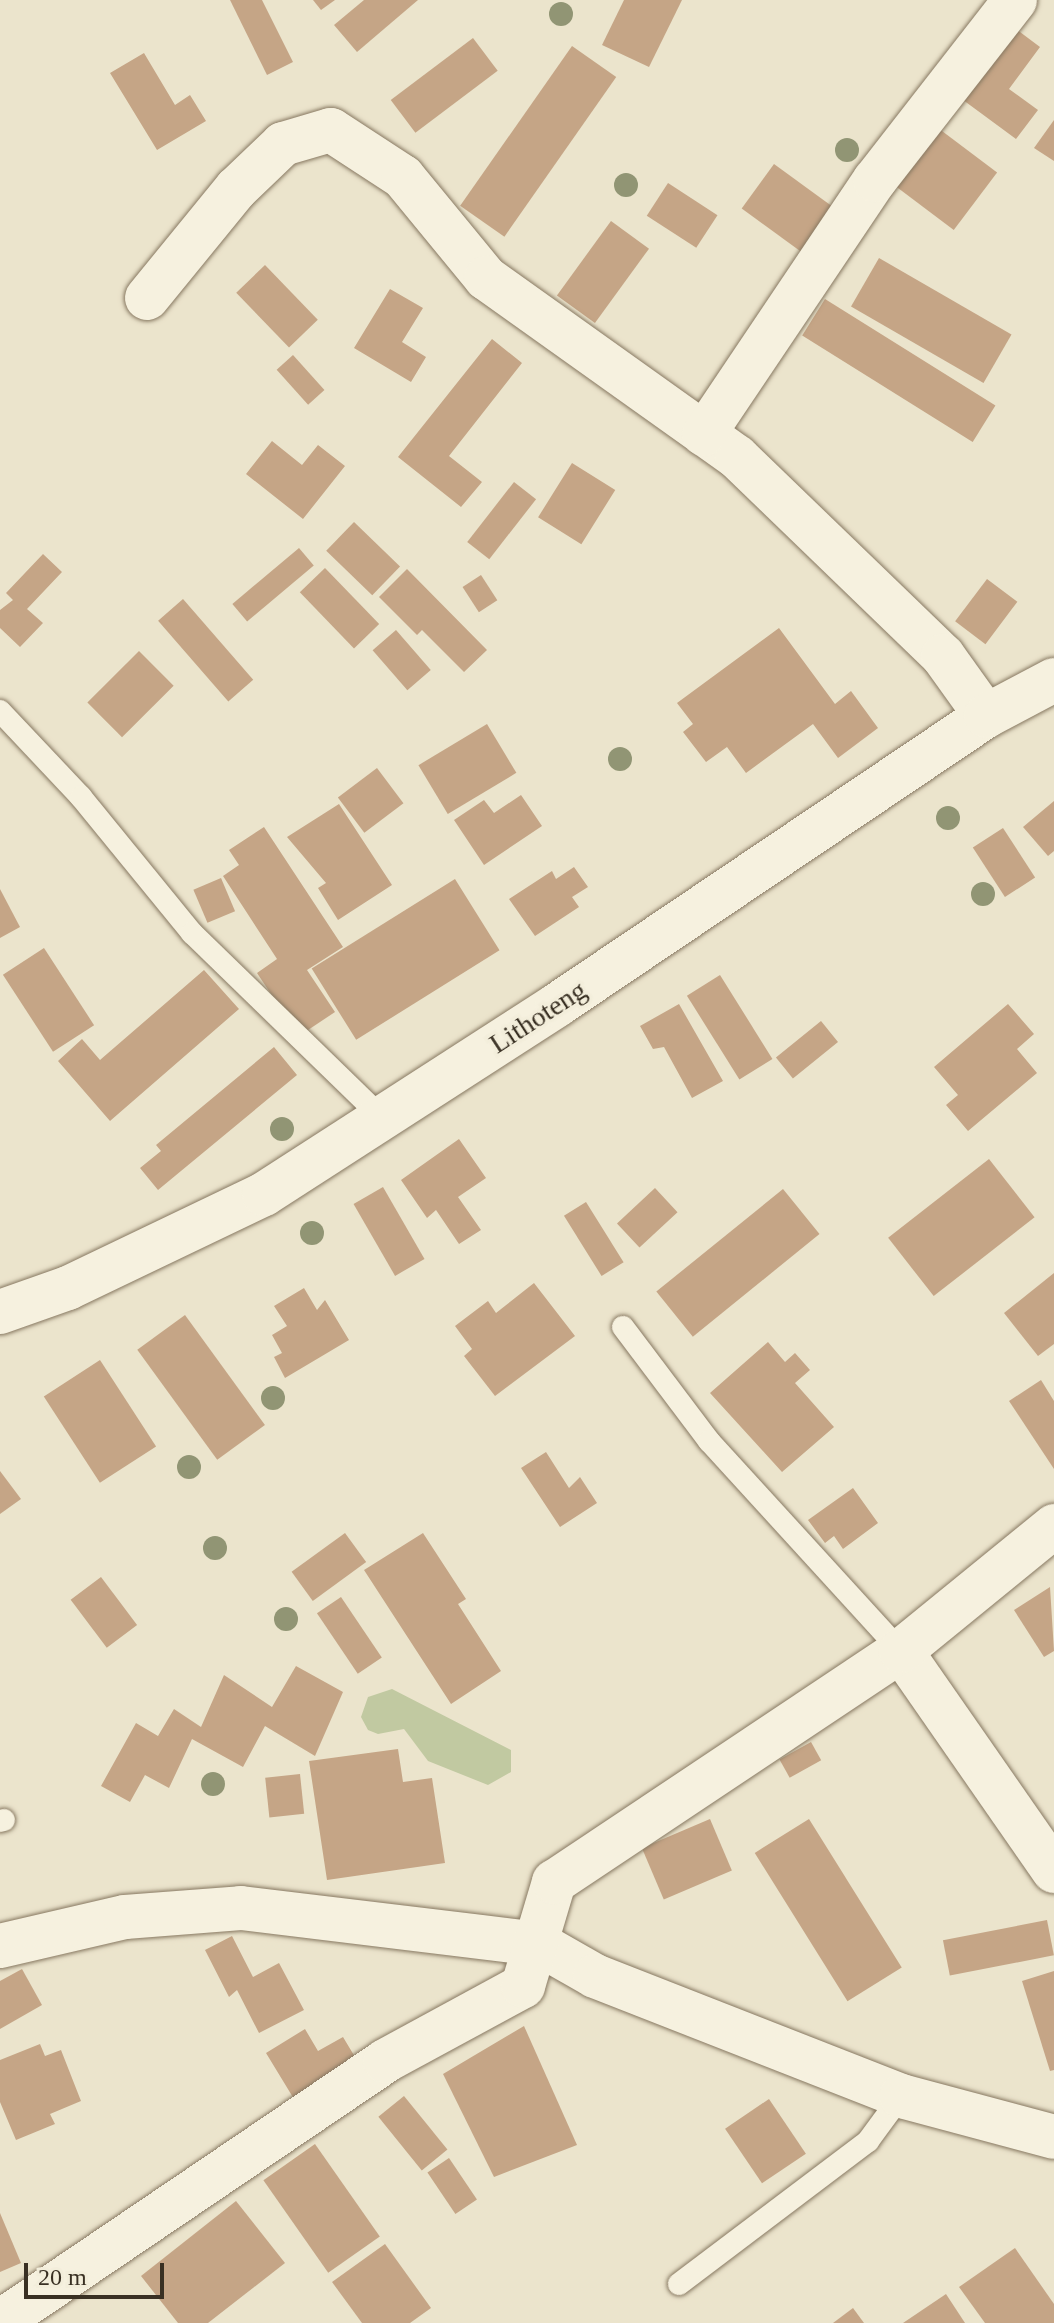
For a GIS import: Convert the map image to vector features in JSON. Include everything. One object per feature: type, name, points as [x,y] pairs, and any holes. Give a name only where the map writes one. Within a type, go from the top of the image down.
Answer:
[{"type":"street","points":[[704,434],[875,180],[1015,0]]},
{"type":"street","points":[[147,298],[236,189],[283,144],[331,130],[403,177],[486,278],[737,457],[943,656],[986,716]]},
{"type":"street","name":"Lithoteng","points":[[0,1312],[68,1288],[264,1194],[986,716],[1054,680]]},
{"type":"street","points":[[0,2322],[385,2061],[523,1986],[539,1944],[554,1882],[901,1651],[1054,1526]]},
{"type":"street","points":[[901,1651],[1054,1871]]},
{"type":"street","points":[[0,1946],[125,1917],[241,1908],[539,1944],[595,1976],[901,2096],[1054,2137]]},
{"type":"lane","points":[[0,711],[81,797],[192,933],[382,1118]]},
{"type":"lane","points":[[623,1327],[709,1441],[901,1651]]},
{"type":"lane","points":[[679,2284],[868,2141],[901,2096]]},
{"type":"green space","points":[[392,1689],[511,1750],[511,1772],[488,1785],[428,1761],[404,1729],[378,1734],[368,1730],[361,1717],[368,1697]]},
{"type":"building","points":[[230,0],[262,0],[293,62],[267,75]]},
{"type":"building","points":[[313,0],[335,0],[321,10]]},
{"type":"building","points":[[364,0],[418,0],[357,52],[334,25]]},
{"type":"building","points":[[624,0],[682,0],[649,67],[602,45]]},
{"type":"building","points":[[1012,26],[1040,47],[1009,89],[1038,110],[1016,139],[959,97]]},
{"type":"building","points":[[473,38],[498,71],[415,133],[391,100]]},
{"type":"building","points":[[572,46],[616,77],[504,237],[460,206]]},
{"type":"building","points":[[144,53],[175,105],[190,95],[206,121],[157,150],[110,73]]},
{"type":"building","points":[[1054,120],[1054,161],[1034,148]]},
{"type":"building","points":[[938,128],[997,173],[954,230],[895,186]]},
{"type":"building","points":[[774,164],[833,207],[801,251],[742,208]]},
{"type":"building","points":[[668,183],[717,215],[696,248],[647,216]]},
{"type":"building","points":[[611,221],[649,249],[595,323],[557,295]]},
{"type":"building","points":[[879,258],[1012,334],[984,383],[851,306]]},
{"type":"building","points":[[265,265],[318,320],[289,347],[236,293]]},
{"type":"building","points":[[390,289],[423,308],[402,342],[426,357],[411,382],[354,348]]},
{"type":"building","points":[[825,299],[995,406],[973,442],[802,335]]},
{"type":"building","points":[[492,339],[522,363],[449,456],[482,482],[461,507],[398,457]]},
{"type":"building","points":[[293,355],[324,390],[308,405],[277,370]]},
{"type":"building","points":[[272,441],[302,465],[318,445],[345,466],[303,519],[246,474]]},
{"type":"building","points":[[572,463],[615,490],[581,544],[538,517]]},
{"type":"building","points":[[514,482],[536,499],[489,559],[467,542]]},
{"type":"building","points":[[354,522],[400,566],[372,595],[326,551]]},
{"type":"building","points":[[299,548],[314,566],[247,622],[232,604]]},
{"type":"building","points":[[43,554],[62,572],[27,609],[43,623],[20,647],[0,628],[0,610],[13,600],[6,593]]},
{"type":"building","points":[[325,568],[379,624],[354,648],[300,592]]},
{"type":"building","points":[[407,569],[487,650],[464,672],[422,630],[417,635],[379,597]]},
{"type":"building","points":[[481,575],[497,600],[479,612],[463,587]]},
{"type":"building","points":[[987,579],[1017,602],[985,644],[955,621]]},
{"type":"building","points":[[183,599],[253,680],[228,701],[158,621]]},
{"type":"building","points":[[779,628],[835,704],[851,691],[878,728],[838,758],[813,724],[746,773],[727,747],[706,762],[683,732],[693,724],[677,703]]},
{"type":"building","points":[[396,630],[431,670],[407,690],[373,650]]},
{"type":"building","points":[[139,651],[174,686],[122,737],[87,703]]},
{"type":"building","points":[[487,724],[516,773],[448,814],[418,765]]},
{"type":"building","points":[[377,768],[403,803],[364,833],[338,797]]},
{"type":"building","points":[[521,795],[542,826],[484,865],[454,820],[484,800],[494,813]]},
{"type":"building","points":[[1054,801],[1054,851],[1048,856],[1023,827]]},
{"type":"building","points":[[339,804],[392,885],[338,920],[318,888],[326,883],[287,837]]},
{"type":"building","points":[[264,827],[343,947],[307,970],[335,1012],[299,1036],[257,973],[277,959],[223,876],[239,865],[229,850]]},
{"type":"building","points":[[1003,828],[1035,877],[1005,897],[973,848]]},
{"type":"building","points":[[574,867],[588,887],[572,897],[579,907],[535,936],[509,899],[552,871],[556,879]]},
{"type":"building","points":[[221,878],[235,911],[207,923],[193,890]]},
{"type":"building","points":[[455,879],[500,950],[356,1040],[312,969]]},
{"type":"building","points":[[0,889],[20,927],[0,938]]},
{"type":"building","points":[[44,948],[94,1025],[53,1052],[3,975]]},
{"type":"building","points":[[204,970],[239,1009],[110,1121],[58,1061],[82,1039],[100,1060]]},
{"type":"building","points":[[720,975],[772,1059],[739,1080],[687,996]]},
{"type":"building","points":[[679,1004],[723,1081],[692,1098],[664,1047],[653,1049],[640,1026]]},
{"type":"building","points":[[1008,1004],[1034,1034],[1017,1049],[1037,1073],[968,1131],[946,1105],[958,1095],[934,1067]]},
{"type":"building","points":[[821,1021],[838,1042],[793,1078],[776,1058]]},
{"type":"building","points":[[274,1047],[297,1075],[158,1190],[140,1168],[161,1151],[156,1145]]},
{"type":"building","points":[[459,1139],[486,1178],[458,1197],[481,1230],[459,1244],[436,1210],[427,1218],[401,1180]]},
{"type":"building","points":[[989,1159],[1035,1217],[934,1296],[888,1238]]},
{"type":"building","points":[[383,1187],[424,1259],[395,1276],[354,1204]]},
{"type":"building","points":[[655,1188],[678,1212],[639,1248],[617,1223]]},
{"type":"building","points":[[783,1189],[820,1234],[693,1337],[656,1292]]},
{"type":"building","points":[[586,1202],[624,1262],[602,1276],[564,1216]]},
{"type":"building","points":[[1054,1273],[1054,1344],[1038,1356],[1004,1313]]},
{"type":"building","points":[[534,1283],[575,1336],[495,1396],[464,1356],[472,1349],[455,1326],[488,1301],[496,1313]]},
{"type":"building","points":[[304,1288],[317,1310],[325,1300],[349,1340],[285,1378],[274,1357],[282,1353],[272,1335],[287,1326],[274,1306]]},
{"type":"building","points":[[185,1315],[265,1425],[217,1460],[137,1350]]},
{"type":"building","points":[[768,1342],[785,1362],[795,1353],[810,1370],[795,1383],[834,1427],[782,1472],[710,1393]]},
{"type":"building","points":[[100,1360],[156,1446],[100,1483],[44,1396]]},
{"type":"building","points":[[1041,1380],[1054,1401],[1054,1469],[1009,1401]]},
{"type":"building","points":[[546,1452],[569,1488],[580,1477],[597,1503],[560,1527],[521,1468]]},
{"type":"building","points":[[0,1471],[21,1499],[0,1514]]},
{"type":"building","points":[[853,1488],[878,1523],[843,1549],[834,1536],[825,1543],[808,1520]]},
{"type":"building","points":[[345,1533],[366,1562],[313,1601],[292,1572]]},
{"type":"building","points":[[423,1533],[466,1599],[458,1604],[501,1671],[451,1704],[364,1570]]},
{"type":"building","points":[[101,1577],[137,1625],[107,1648],[71,1600]]},
{"type":"building","points":[[1050,1587],[1054,1651],[1044,1657],[1014,1610]]},
{"type":"building","points":[[341,1597],[382,1658],[358,1674],[317,1613]]},
{"type":"building","points":[[296,1666],[343,1692],[315,1756],[265,1726],[243,1767],[192,1739],[169,1788],[145,1775],[130,1802],[101,1786],[136,1723],[158,1736],[174,1709],[201,1727],[224,1675],[272,1707]]},
{"type":"building","points":[[811,1742],[821,1760],[790,1778],[780,1759]]},
{"type":"building","points":[[398,1749],[403,1782],[432,1778],[445,1863],[327,1880],[309,1761]]},
{"type":"building","points":[[300,1774],[304,1814],[269,1817],[265,1778]]},
{"type":"building","points":[[710,1819],[732,1871],[664,1899],[642,1848]]},
{"type":"building","points":[[809,1819],[902,1967],[847,2001],[755,1853]]},
{"type":"building","points":[[1047,1920],[1054,1955],[950,1976],[943,1940]]},
{"type":"building","points":[[232,1936],[253,1977],[279,1963],[304,2010],[259,2033],[237,1990],[229,1997],[205,1950]]},
{"type":"building","points":[[22,1969],[42,2005],[0,2029],[0,1981]]},
{"type":"building","points":[[1054,1971],[1054,2070],[1050,2071],[1022,1981]]},
{"type":"building","points":[[524,2026],[577,2145],[494,2177],[443,2074]]},
{"type":"building","points":[[305,2029],[318,2051],[343,2037],[358,2062],[294,2099],[266,2053]]},
{"type":"building","points":[[40,2044],[45,2056],[61,2050],[81,2101],[50,2114],[55,2124],[16,2140],[0,2102],[0,2060]]},
{"type":"building","points":[[404,2096],[447,2150],[422,2170],[378,2117]]},
{"type":"building","points":[[769,2099],[806,2154],[762,2183],[725,2129]]},
{"type":"building","points":[[315,2144],[380,2237],[328,2273],[263,2180]]},
{"type":"building","points":[[449,2158],[477,2199],[455,2214],[427,2173]]},
{"type":"building","points":[[236,2201],[285,2263],[208,2323],[178,2323],[141,2276]]},
{"type":"building","points":[[0,2213],[21,2263],[0,2272]]},
{"type":"building","points":[[385,2244],[431,2308],[410,2323],[362,2323],[332,2282]]},
{"type":"building","points":[[1015,2248],[1054,2304],[1054,2323],[985,2323],[959,2287]]},
{"type":"building","points":[[946,2294],[965,2323],[903,2323]]},
{"type":"building","points":[[853,2308],[864,2323],[833,2323]]}]
